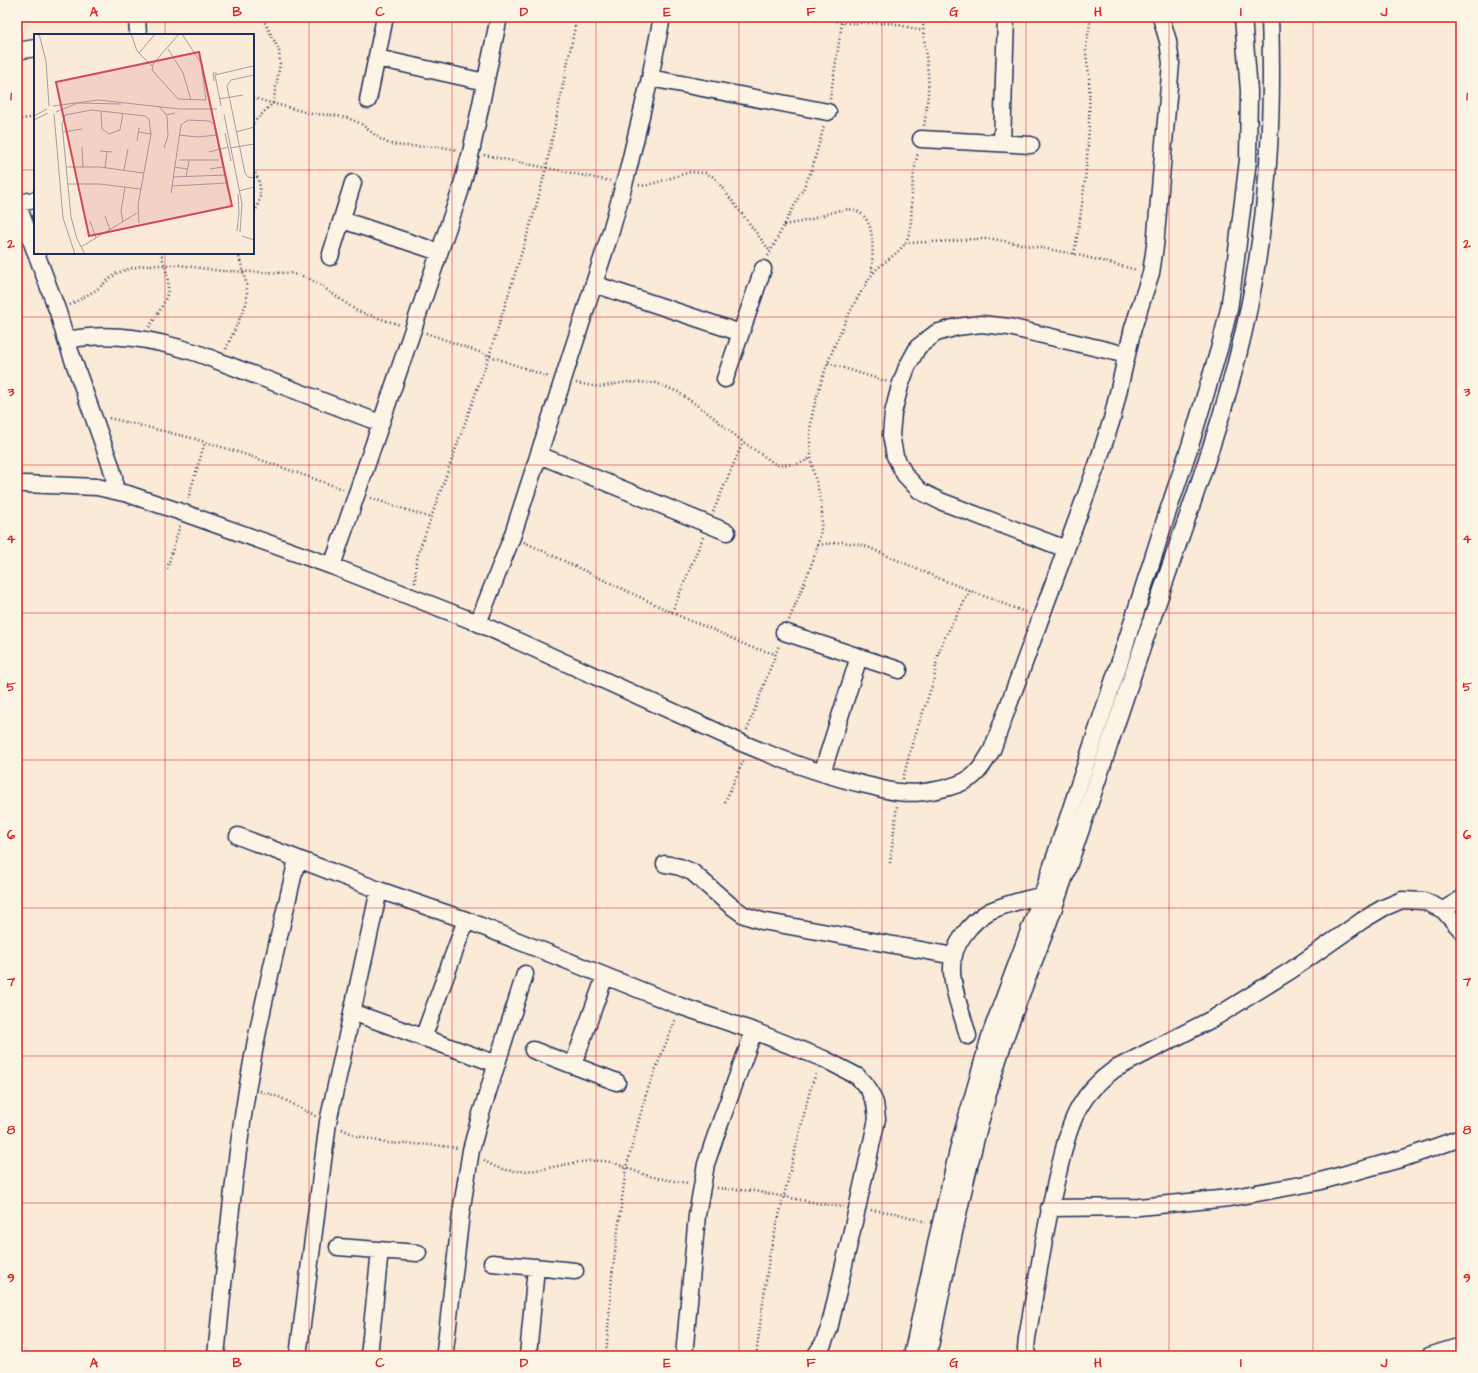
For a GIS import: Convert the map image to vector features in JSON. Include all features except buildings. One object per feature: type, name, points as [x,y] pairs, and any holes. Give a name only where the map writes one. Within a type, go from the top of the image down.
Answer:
[{"type":"street","points":[[135,34],[137,17]]},
{"type":"street","points":[[368,100],[385,17]]},
{"type":"street","points":[[332,566],[460,192],[471,152],[499,17]]},
{"type":"street","points":[[478,623],[512,537],[561,381],[594,284],[624,184],[650,78],[662,17]]},
{"type":"street","points":[[1002,143],[1006,17]]},
{"type":"street","points":[[24,484],[78,485],[97,487],[146,499],[332,566],[478,623],[746,745],[822,773],[899,792],[937,790],[957,784],[972,777],[984,765],[992,750],[1097,465],[1112,419],[1133,328],[1151,273],[1155,246],[1171,63],[1168,41],[1161,17]]},
{"type":"street","points":[[912,1356],[961,1138],[991,1033],[1042,896],[1190,446],[1220,346],[1229,309],[1248,160],[1249,91],[1243,17]]},
{"type":"street","points":[[928,1356],[952,1238],[989,1089],[1005,1039],[1059,894],[1187,518],[1215,432],[1238,353],[1256,269],[1266,199],[1270,124],[1270,17]]},
{"type":"street","points":[[17,51],[34,48]]},
{"type":"street","points":[[376,58],[485,82]]},
{"type":"street","points":[[650,78],[828,112]]},
{"type":"street","points":[[921,139],[1031,146]]},
{"type":"street","points":[[330,257],[353,183]]},
{"type":"street","points":[[34,200],[17,203],[34,249]]},
{"type":"street","points":[[342,220],[439,252]]},
{"type":"street","points":[[36,254],[58,312],[66,340],[114,477],[115,491]]},
{"type":"street","points":[[725,379],[762,269]]},
{"type":"street","points":[[594,284],[741,333]]},
{"type":"street","points":[[1066,549],[940,501],[920,491],[905,475],[893,449],[891,435],[893,413],[900,386],[907,367],[918,348],[936,333],[957,327],[981,324],[1009,327],[1127,355]]},
{"type":"street","points":[[66,340],[84,336],[113,335],[168,344],[380,424]]},
{"type":"street","points":[[539,455],[727,532]]},
{"type":"street","points":[[784,632],[899,670]]},
{"type":"street","points":[[822,773],[859,657]]},
{"type":"street","points":[[238,836],[378,890],[466,920],[680,1006],[754,1031],[824,1059],[857,1076],[868,1088],[875,1103],[877,1119],[858,1209],[829,1329],[823,1344],[815,1356]]},
{"type":"street","points":[[216,1356],[232,1191],[248,1088],[260,1024],[297,859]]},
{"type":"street","points":[[664,864],[680,867],[692,872],[744,914],[762,921],[954,956]]},
{"type":"street","points":[[298,1356],[328,1122],[378,890]]},
{"type":"street","points":[[968,1036],[952,979],[954,956],[960,941],[973,924],[990,912],[1042,896],[1059,894]]},
{"type":"street","points":[[1444,910],[1461,899]]},
{"type":"street","points":[[1029,1356],[1026,1350],[1027,1338],[1049,1208],[1072,1123],[1079,1106],[1101,1079],[1116,1069],[1214,1018],[1290,971],[1363,920],[1383,908],[1402,900],[1424,901],[1444,910],[1461,930]]},
{"type":"street","points":[[423,1038],[466,920]]},
{"type":"street","points":[[445,1351],[461,1213],[471,1150],[496,1064],[525,974]]},
{"type":"street","points":[[573,1065],[605,976]]},
{"type":"street","points":[[352,1012],[496,1064]]},
{"type":"street","points":[[684,1356],[697,1215],[702,1186],[711,1149],[754,1031]]},
{"type":"street","points":[[533,1050],[617,1082]]},
{"type":"street","points":[[1049,1208],[1139,1207],[1229,1198],[1318,1182],[1404,1158],[1461,1138]]},
{"type":"street","points":[[338,1247],[418,1253]]},
{"type":"street","points":[[369,1356],[380,1250]]},
{"type":"street","points":[[492,1263],[575,1271]]},
{"type":"street","points":[[528,1356],[536,1267]]},
{"type":"street","points":[[1429,1356],[1461,1346]]},
{"type":"path","points":[[254,122],[273,103],[280,64],[279,50],[262,17]]},
{"type":"path","points":[[415,598],[414,576],[416,563],[488,356],[528,232],[546,168],[577,17]]},
{"type":"path","points":[[743,17],[751,20],[762,21],[775,17]]},
{"type":"path","points":[[825,17],[842,23],[892,23],[923,31]]},
{"type":"path","points":[[724,802],[746,745],[784,632],[818,545],[822,515],[811,458],[810,430],[814,404],[828,363],[853,308],[872,274],[905,243],[910,224],[915,168],[927,112],[928,74],[923,31],[923,17]]},
{"type":"path","points":[[1074,254],[1082,212],[1086,174],[1089,75],[1086,49],[1091,23],[1090,17]]},
{"type":"path","points":[[762,269],[770,251],[794,209],[812,169],[828,112],[842,23]]},
{"type":"path","points":[[254,98],[312,114],[332,115],[360,123],[380,139],[390,144],[442,147],[624,184],[645,186],[690,172],[705,173],[714,177],[770,251]]},
{"type":"path","points":[[17,120],[34,117]]},
{"type":"path","points":[[254,171],[257,174],[260,187],[259,201],[254,212]]},
{"type":"path","points":[[784,225],[812,219],[844,208],[857,211],[864,217],[870,228],[872,243],[872,274]]},
{"type":"path","points":[[905,243],[993,239],[1074,254],[1151,273]]},
{"type":"path","points":[[141,339],[160,311],[166,297],[168,282],[161,254]]},
{"type":"path","points":[[221,363],[246,304],[247,288],[238,254]]},
{"type":"path","points":[[58,312],[83,298],[117,272],[146,265],[163,264],[243,273],[289,273],[306,277],[319,284],[357,311],[379,319],[413,328],[561,381],[599,387],[627,382],[656,383],[678,392],[712,416],[743,442],[777,465],[799,464],[811,458]]},
{"type":"path","points":[[828,363],[900,386]]},
{"type":"path","points":[[92,414],[192,438],[244,454],[356,494],[431,518]]},
{"type":"path","points":[[512,537],[584,569],[688,620],[714,630],[750,647],[776,654]]},
{"type":"path","points":[[818,545],[842,542],[863,545],[970,591],[1040,618]]},
{"type":"path","points":[[890,863],[899,792],[912,744],[932,686],[937,658],[944,641],[970,591]]},
{"type":"path","points":[[606,1356],[614,1262],[626,1168],[646,1094],[680,1006]]},
{"type":"path","points":[[756,1356],[766,1274],[810,1090],[824,1059]]},
{"type":"path","points":[[248,1088],[279,1097],[357,1136],[386,1143],[434,1145],[471,1150],[490,1165],[502,1169],[518,1172],[566,1164],[602,1161],[612,1162],[654,1178],[717,1188],[754,1191],[826,1205],[878,1210],[895,1213],[940,1226]]}]
